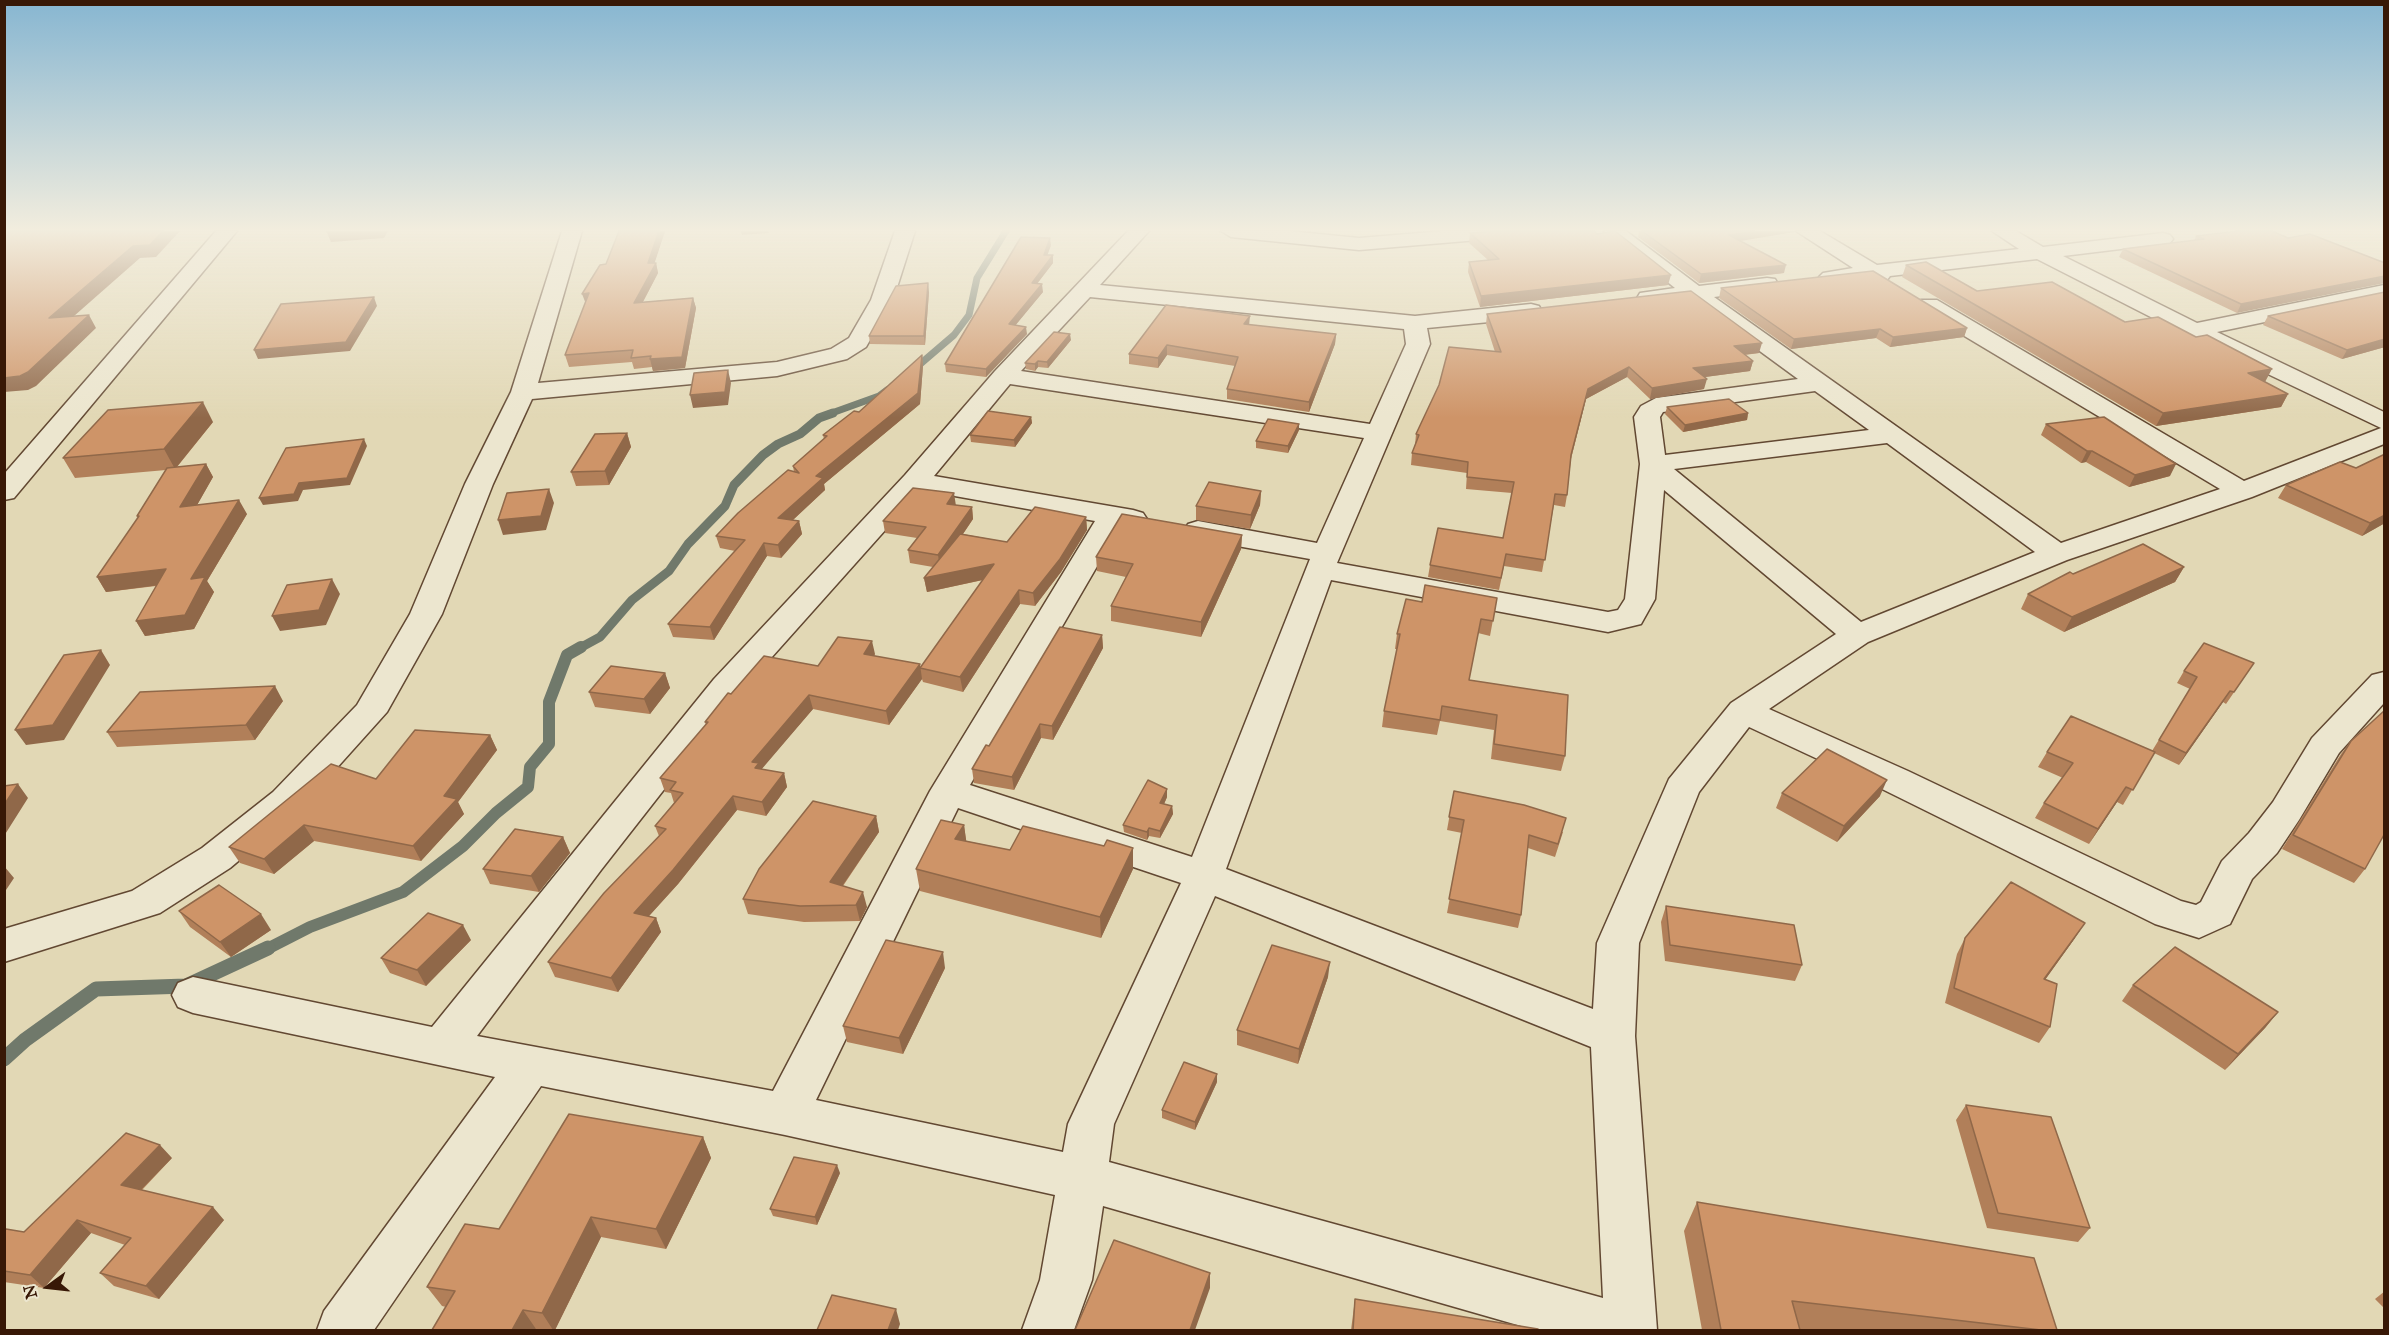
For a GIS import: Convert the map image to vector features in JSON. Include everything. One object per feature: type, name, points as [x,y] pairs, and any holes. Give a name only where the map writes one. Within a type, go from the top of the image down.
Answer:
[{"type":"street","points":[[4,492],[173,293]]},
{"type":"street","points":[[4,946],[146,902],[216,858],[286,801],[370,712],[426,614],[479,484],[522,392],[553,293]]},
{"type":"street","points":[[522,392],[777,369],[839,354],[858,342],[884,293]]},
{"type":"street","points":[[442,1048],[586,860],[726,687],[915,481],[1004,376],[1083,293]]},
{"type":"street","points":[[1119,293],[1415,323],[1555,308]]},
{"type":"street","points":[[1625,300],[1692,293]]},
{"type":"street","points":[[1695,293],[2057,554]]},
{"type":"street","points":[[1910,293],[2242,491]]},
{"type":"street","points":[[2119,293],[2385,421]]},
{"type":"street","points":[[2193,330],[2374,293]]},
{"type":"street","points":[[1048,1330],[1066,1280],[1091,1124],[1204,876],[1323,561],[1418,344],[1415,323]]},
{"type":"street","points":[[1004,376],[1379,433]]},
{"type":"street","points":[[915,481],[1164,524],[1323,561],[1608,622],[1630,617],[1640,599],[1653,464],[1647,417],[1656,406],[1821,383]]},
{"type":"street","points":[[1653,464],[1892,435]]},
{"type":"street","points":[[1631,1330],[1613,1036],[1618,943],[1682,788],[1743,711],[1857,635],[2057,554],[2242,491],[2385,435]]},
{"type":"street","points":[[1653,464],[1671,482],[1857,635]]},
{"type":"street","points":[[785,1114],[948,791],[1113,515]]},
{"type":"street","points":[[1743,711],[1895,780],[2169,913],[2199,922],[2216,913],[2236,871],[2263,843],[2286,811],[2325,746],[2385,683]]},
{"type":"street","points":[[948,791],[1204,876],[1613,1036]]},
{"type":"street","points":[[193,995],[442,1048],[785,1114],[1082,1178],[1140,1192],[1624,1330]]},
{"type":"street","points":[[343,1330],[530,1065]]},
{"type":"building","points":[[4,293],[78,293],[49,318],[89,315],[28,372],[20,376],[4,378]]},
{"type":"building","points":[[589,293],[639,293],[634,303],[693,298],[682,357],[631,358],[633,350],[565,355]]},
{"type":"building","points":[[892,293],[927,293],[924,336],[869,336]]},
{"type":"building","points":[[987,293],[1034,293],[1009,324],[1026,327],[986,369],[945,364]]},
{"type":"building","points":[[1480,293],[1505,293],[1481,296]]},
{"type":"building","points":[[1671,293],[1694,293],[1762,343],[1734,346],[1753,361],[1693,368],[1707,379],[1652,388],[1629,367],[1588,389],[1571,455],[1567,495],[1555,494],[1545,560],[1506,554],[1501,578],[1430,565],[1438,528],[1503,538],[1514,482],[1467,477],[1468,462],[1412,453],[1419,435],[1416,434],[1439,385],[1449,347],[1501,352],[1487,314]]},
{"type":"building","points":[[1729,293],[1910,293],[1967,328],[1893,337],[1880,329],[1794,339]]},
{"type":"building","points":[[1955,293],[2073,293],[2125,322],[2158,317],[2196,337],[2207,335],[2272,369],[2248,373],[2288,394],[2163,413]]},
{"type":"building","points":[[2218,293],[2296,293],[2241,304]]},
{"type":"building","points":[[2385,293],[2385,339],[2347,350],[2268,316]]},
{"type":"building","points":[[374,297],[346,342],[254,350],[281,304]]},
{"type":"building","points":[[1166,305],[1250,316],[1244,324],[1336,334],[1309,402],[1227,389],[1238,357],[1167,345],[1158,358],[1129,354]]},
{"type":"building","points":[[1054,332],[1070,334],[1047,362],[1025,363]]},
{"type":"building","points":[[922,355],[918,393],[816,476],[823,478],[778,518],[799,521],[778,545],[764,543],[710,627],[668,624],[745,540],[716,536],[738,513],[788,470],[799,473],[793,466],[827,436],[823,435],[854,411],[859,412]]},
{"type":"building","points":[[728,370],[725,392],[690,395],[694,373]]},
{"type":"building","points":[[1729,399],[1748,413],[1685,425],[1667,407]]},
{"type":"building","points":[[203,402],[164,449],[63,458],[108,410]]},
{"type":"building","points":[[988,411],[1031,417],[1014,440],[970,435]]},
{"type":"building","points":[[2104,417],[2176,464],[2135,475],[2092,451],[2087,451],[2046,424]]},
{"type":"building","points":[[1268,419],[1299,424],[1288,446],[1256,441]]},
{"type":"building","points":[[627,433],[605,471],[571,472],[595,434]]},
{"type":"building","points":[[364,439],[347,478],[299,483],[294,494],[259,498],[286,448]]},
{"type":"building","points":[[2385,454],[2385,515],[2370,523],[2286,485],[2340,462],[2356,468]]},
{"type":"building","points":[[206,464],[180,507],[239,500],[191,579],[205,577],[185,615],[136,621],[166,569],[97,577],[139,516],[137,516],[167,468]]},
{"type":"building","points":[[1209,482],[1261,491],[1251,515],[1196,506]]},
{"type":"building","points":[[913,488],[954,493],[947,504],[972,507],[938,555],[908,550],[926,527],[883,521]]},
{"type":"building","points":[[549,489],[541,516],[498,520],[507,493]]},
{"type":"building","points":[[1035,507],[1086,517],[1060,559],[1033,593],[1019,590],[960,677],[920,668],[994,564],[924,578],[960,534],[1007,542]]},
{"type":"building","points":[[1122,514],[1242,535],[1201,622],[1111,606],[1133,564],[1096,557]]},
{"type":"building","points":[[2143,544],[2184,567],[2072,617],[2028,594],[2070,572],[2073,574]]},
{"type":"building","points":[[332,579],[319,610],[272,616],[287,585]]},
{"type":"building","points":[[1425,585],[1497,598],[1493,621],[1481,619],[1469,680],[1568,695],[1565,756],[1494,744],[1497,715],[1442,706],[1440,720],[1384,711],[1400,634],[1397,634],[1406,599],[1422,602]]},
{"type":"building","points":[[1060,627],[1102,635],[1052,726],[1040,724],[1012,777],[972,769],[986,745],[989,746]]},
{"type":"building","points":[[838,637],[872,641],[864,654],[920,664],[886,711],[809,695],[752,762],[759,763],[755,768],[784,773],[762,802],[733,796],[673,870],[634,913],[656,918],[611,978],[548,962],[604,893],[666,829],[655,826],[683,793],[670,790],[676,782],[660,778],[708,722],[705,722],[728,693],[731,694],[764,656],[818,666]]},
{"type":"building","points":[[2204,643],[2254,663],[2234,692],[2230,691],[2186,753],[2159,740],[2197,677],[2184,671]]},
{"type":"building","points":[[101,650],[53,725],[15,730],[64,655]]},
{"type":"building","points":[[611,666],[665,673],[644,699],[589,692]]},
{"type":"building","points":[[275,686],[246,725],[107,732],[140,692]]},
{"type":"building","points":[[2385,710],[2385,833],[2365,869],[2293,835],[2351,741]]},
{"type":"building","points":[[2071,716],[2155,752],[2133,790],[2126,787],[2098,829],[2044,803],[2073,763],[2047,752]]},
{"type":"building","points":[[415,730],[490,735],[444,796],[457,799],[413,846],[304,825],[264,859],[229,847],[331,764],[376,779]]},
{"type":"building","points":[[1827,749],[1887,780],[1844,826],[1782,793]]},
{"type":"building","points":[[1148,780],[1167,789],[1160,803],[1172,806],[1160,831],[1149,828],[1147,832],[1123,825]]},
{"type":"building","points":[[18,784],[4,805],[4,786]]},
{"type":"building","points":[[1454,791],[1524,805],[1566,818],[1558,844],[1529,835],[1521,915],[1449,899],[1464,820],[1449,817]]},
{"type":"building","points":[[813,801],[876,816],[830,882],[863,892],[856,905],[800,906],[743,899],[759,869]]},
{"type":"building","points":[[941,820],[964,825],[955,839],[1010,850],[1023,826],[1104,846],[1107,840],[1133,848],[1100,917],[916,869]]},
{"type":"building","points":[[515,829],[563,837],[531,876],[483,869]]},
{"type":"building","points":[[2011,882],[2085,923],[2044,979],[2057,984],[2050,1027],[1954,988],[1965,938]]},
{"type":"building","points":[[219,885],[261,914],[220,942],[179,911]]},
{"type":"building","points":[[1666,906],[1794,925],[1802,965],[1670,945]]},
{"type":"building","points":[[428,913],[463,925],[417,970],[381,958]]},
{"type":"building","points":[[886,940],[943,952],[899,1038],[843,1026]]},
{"type":"building","points":[[1272,945],[1330,962],[1299,1049],[1237,1030]]},
{"type":"building","points":[[2175,947],[2278,1012],[2238,1054],[2133,985]]},
{"type":"building","points":[[1184,1062],[1217,1074],[1195,1122],[1162,1110]]},
{"type":"building","points":[[1966,1105],[2051,1117],[2090,1228],[1998,1213]]},
{"type":"building","points":[[569,1114],[703,1137],[656,1229],[591,1217],[542,1313],[523,1310],[512,1330],[432,1330],[455,1291],[427,1287],[465,1224],[499,1229]]},
{"type":"building","points":[[126,1133],[160,1145],[121,1185],[213,1207],[146,1286],[100,1273],[131,1238],[77,1220],[30,1275],[4,1271],[4,1230],[24,1232]]},
{"type":"building","points":[[794,1157],[837,1165],[815,1217],[770,1209]]},
{"type":"building","points":[[1697,1202],[2034,1258],[2057,1330],[1792,1301],[1800,1330],[1721,1330]]},
{"type":"building","points":[[1114,1240],[1210,1273],[1190,1330],[1075,1330]]},
{"type":"building","points":[[832,1295],[896,1309],[888,1330],[817,1330]]},
{"type":"building","points":[[1355,1299],[1538,1329],[1538,1330],[1353,1330]]},
{"type":"waterway","points":[[912,371],[954,335],[969,315],[974,293]]},
{"type":"waterway","points":[[829,414],[879,396],[887,390]]},
{"type":"waterway","points":[[578,649],[600,637],[632,600],[669,571],[688,544],[725,506],[734,485],[763,455],[778,444],[800,434],[819,418],[833,413]]},
{"type":"waterway","points":[[265,950],[310,927],[403,892],[463,846],[496,813],[528,787],[530,767],[549,744],[549,702],[567,655],[581,647]]},
{"type":"waterway","points":[[4,1059],[25,1040],[96,989],[186,986],[268,948]]}]
